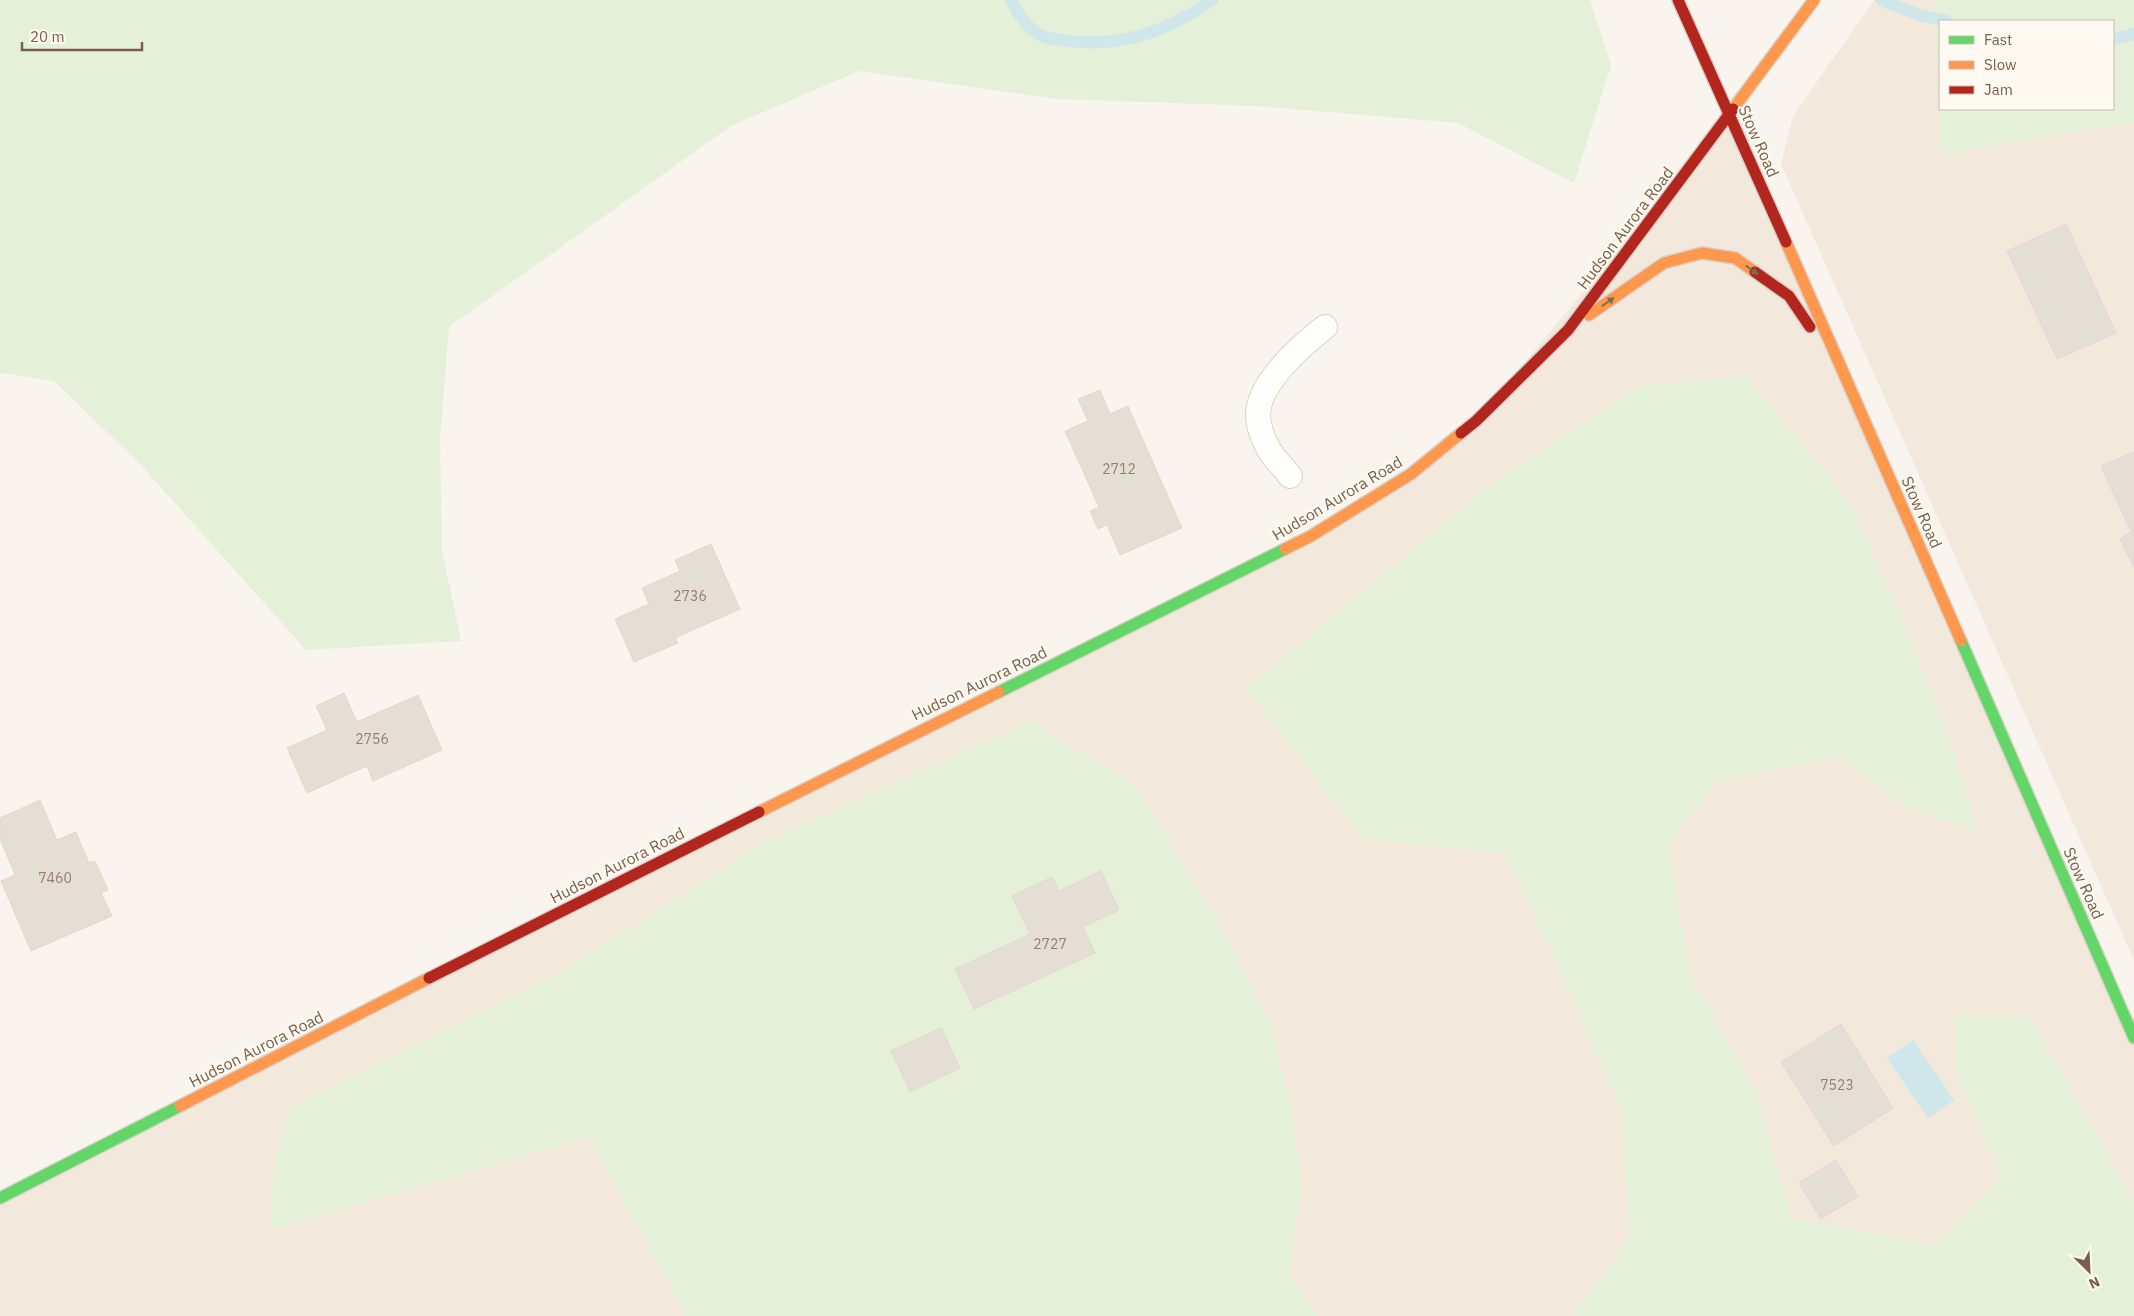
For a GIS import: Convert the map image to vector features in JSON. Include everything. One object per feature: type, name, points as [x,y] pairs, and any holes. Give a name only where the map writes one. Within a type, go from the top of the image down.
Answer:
[{"type":"street","name":"Stow Road","points":[[1678,0],[2134,1038]]},
{"type":"street","name":"Hudson Aurora Road","points":[[0,1198],[506,938],[1311,536],[1411,474],[1476,421],[1568,330],[1814,0]]},
{"type":"street","points":[[1568,330],[1664,263],[1702,253],[1735,258],[1789,296],[1847,382]]},
{"type":"lane","points":[[1290,476],[1268,449],[1258,414],[1260,403],[1266,390],[1297,350],[1325,327]]},
{"type":"shaded area","points":[[1874,0],[2134,0],[2134,960],[1781,164],[1793,116]]},
{"type":"shaded area","points":[[1730,115],[2134,1038],[2134,1316],[0,1316],[0,1198],[1311,536],[1476,421]]},
{"type":"green space","points":[[0,0],[1590,0],[1611,65],[1574,183],[1458,123],[1255,106],[1057,99],[859,71],[731,126],[449,327],[440,441],[442,550],[461,641],[306,650],[140,464],[54,381],[0,373]]},
{"type":"green space","points":[[1933,0],[2134,0],[2134,123],[1989,146],[1941,156]]},
{"type":"green space","points":[[1745,376],[1852,505],[1918,657],[1955,756],[1979,833],[1899,803],[1840,756],[1719,780],[1668,843],[1690,974],[1758,1097],[1791,1218],[1935,1245],[2002,1177],[1955,1069],[1956,1016],[2031,1018],[2134,1201],[2134,1316],[1573,1316],[1630,1236],[1622,1113],[1552,953],[1504,853],[1363,839],[1246,689],[1495,481],[1642,386]]},
{"type":"green space","points":[[1031,721],[1137,787],[1218,921],[1271,1024],[1295,1127],[1302,1186],[1289,1272],[1318,1316],[686,1316],[589,1137],[270,1230],[273,1170],[291,1108],[557,975],[764,842]]},
{"type":"water","points":[[1913,1040],[1954,1100],[1928,1118],[1887,1058]]},
{"type":"building","points":[[2066,224],[2116,333],[2057,359],[2007,251]]},
{"type":"building","points":[[1100,390],[1110,414],[1128,406],[1182,528],[1120,555],[1107,525],[1098,529],[1090,511],[1099,507],[1065,431],[1088,421],[1078,399]]},
{"type":"building","points":[[2134,452],[2134,568],[2120,539],[2131,532],[2101,466]]},
{"type":"building","points":[[711,544],[740,609],[675,638],[678,643],[634,662],[615,619],[649,604],[642,588],[680,571],[675,560]]},
{"type":"building","points":[[344,693],[357,722],[418,695],[442,750],[373,781],[367,766],[307,793],[287,748],[327,730],[316,706]]},
{"type":"building","points":[[40,800],[57,840],[76,832],[89,863],[95,861],[108,890],[101,893],[112,916],[31,951],[1,881],[15,875],[0,839],[0,818]]},
{"type":"building","points":[[1101,871],[1119,910],[1083,927],[1095,953],[974,1009],[955,969],[1030,934],[1012,896],[1052,877],[1059,891]]},
{"type":"building","points":[[1841,1024],[1893,1108],[1834,1146],[1781,1062]]},
{"type":"building","points":[[941,1028],[960,1068],[910,1092],[891,1051]]},
{"type":"building","points":[[1836,1160],[1858,1196],[1821,1219],[1799,1183]]},
{"type":"waterway","points":[[1011,0],[1024,22],[1044,37],[1083,42],[1122,40],[1160,29],[1212,0]]},
{"type":"waterway","points":[[1881,0],[1919,15],[1942,20]]},
{"type":"waterway","points":[[2114,39],[2134,34]]},
{"type":"traffic: fast","points":[[999,692],[1285,549]]},
{"type":"traffic: fast","points":[[1961,641],[2134,1038]]},
{"type":"traffic: fast","points":[[0,1198],[180,1106]]},
{"type":"traffic: slow","points":[[1733,109],[1814,0]]},
{"type":"traffic: slow","points":[[1786,242],[1961,641]]},
{"type":"traffic: slow","points":[[1589,315],[1664,263],[1702,253],[1735,258],[1755,272]]},
{"type":"traffic: slow","points":[[1285,549],[1311,536],[1411,474],[1461,433]]},
{"type":"traffic: slow","points":[[759,812],[999,692]]},
{"type":"traffic: slow","points":[[180,1106],[429,978]]},
{"type":"traffic: jam","points":[[1678,0],[1786,242]]},
{"type":"traffic: jam","points":[[1461,433],[1476,421],[1568,330],[1733,109]]},
{"type":"traffic: jam","points":[[1755,272],[1789,296],[1810,327]]},
{"type":"traffic: jam","points":[[429,978],[759,812]]}]
